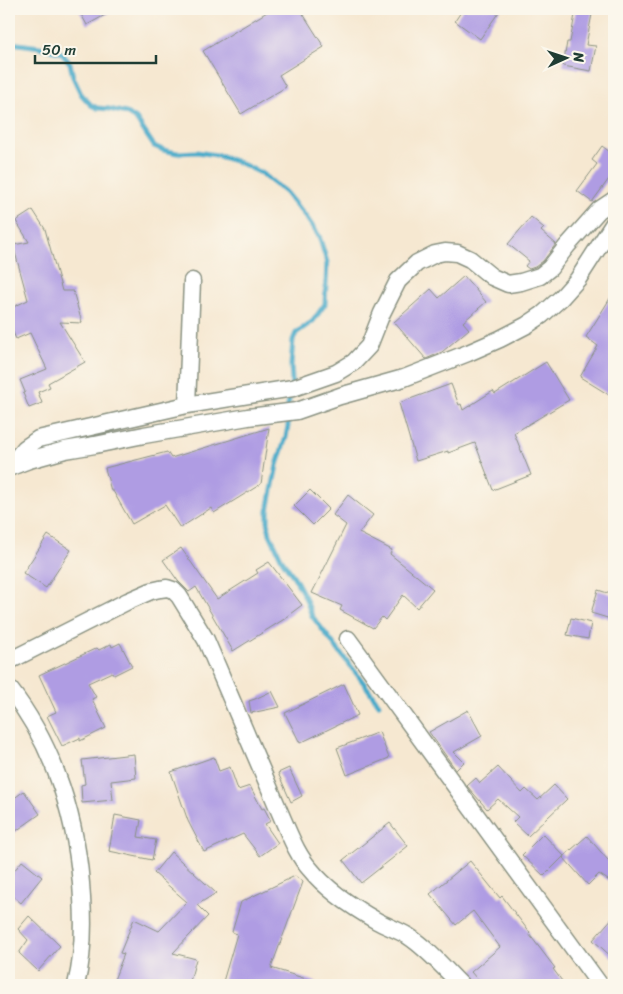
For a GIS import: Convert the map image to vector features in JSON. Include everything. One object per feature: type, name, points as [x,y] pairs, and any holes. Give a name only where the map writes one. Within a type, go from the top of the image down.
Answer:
[{"type":"street","points":[[9,468],[26,448],[38,439],[187,405],[285,389],[336,373],[354,362],[369,346],[382,313],[398,281],[417,263],[435,254],[457,253],[470,259],[492,277],[508,284],[540,276],[550,268],[599,210],[614,200]]},
{"type":"street","points":[[9,468],[65,450],[152,433],[289,412],[404,378],[476,350],[526,325],[542,315],[561,298],[578,279],[614,223]]},
{"type":"street","points":[[187,405],[192,281]]},
{"type":"street","points":[[9,661],[151,591],[160,588],[173,590],[179,596],[206,640],[284,822],[296,847],[310,869],[353,906],[378,922],[407,936],[430,953],[462,985]]},
{"type":"street","points":[[348,639],[600,985]]},
{"type":"street","points":[[9,688],[34,727],[53,764],[65,797],[74,831],[81,878],[83,916],[82,952],[76,985]]},
{"type":"building","points":[[78,9],[116,9],[87,25]]},
{"type":"building","points":[[272,9],[300,9],[324,47],[279,75],[286,87],[241,114],[203,51]]},
{"type":"building","points":[[463,9],[501,9],[480,39],[455,21]]},
{"type":"building","points":[[576,9],[593,9],[586,45],[596,46],[591,71],[563,66]]},
{"type":"building","points":[[602,146],[614,155],[614,172],[592,202],[577,191],[597,164],[592,160]]},
{"type":"building","points":[[33,210],[45,229],[62,291],[73,291],[82,323],[60,322],[85,362],[48,383],[50,387],[38,392],[42,403],[29,408],[20,380],[47,369],[30,333],[16,339],[9,323],[9,309],[28,300],[13,245],[29,242],[16,221]]},
{"type":"building","points":[[531,217],[544,228],[541,231],[556,244],[543,261],[529,269],[525,266],[529,261],[508,244]]},
{"type":"building","points":[[464,276],[486,302],[463,322],[469,329],[442,352],[426,359],[394,322],[431,289],[439,298]]},
{"type":"building","points":[[614,292],[614,398],[580,377],[598,346],[586,337]]},
{"type":"building","points":[[546,362],[569,400],[514,433],[531,475],[493,490],[475,443],[448,453],[448,451],[416,461],[399,403],[451,384],[459,405],[461,404],[463,410],[493,391],[495,394]]},
{"type":"building","points":[[269,428],[261,484],[214,513],[211,508],[180,528],[165,505],[132,524],[113,491],[111,491],[105,468],[167,452],[171,458]]},
{"type":"building","points":[[310,490],[329,509],[313,525],[294,506]]},
{"type":"building","points":[[348,495],[373,515],[359,533],[392,550],[390,554],[433,589],[417,608],[403,595],[385,620],[382,617],[373,628],[340,610],[342,606],[312,593],[346,525],[333,515]]},
{"type":"building","points":[[48,535],[71,550],[46,588],[23,573]]},
{"type":"building","points":[[181,548],[217,599],[258,573],[256,570],[269,562],[302,605],[286,618],[233,651],[196,587],[189,592],[178,581],[163,560]]},
{"type":"building","points":[[598,590],[614,595],[614,620],[591,613]]},
{"type":"building","points":[[571,618],[591,623],[588,639],[567,635]]},
{"type":"building","points":[[120,643],[132,666],[114,675],[112,672],[88,683],[96,697],[92,699],[106,728],[80,741],[80,738],[62,746],[47,716],[56,712],[39,675],[97,648],[99,650],[111,644],[112,647]]},
{"type":"building","points":[[344,684],[358,715],[300,743],[285,713]]},
{"type":"building","points":[[272,691],[280,707],[251,713],[249,701]]},
{"type":"building","points":[[468,710],[482,736],[454,752],[464,762],[456,770],[429,732]]},
{"type":"building","points":[[379,732],[389,758],[347,775],[337,748]]},
{"type":"building","points":[[134,754],[136,778],[111,781],[113,800],[82,803],[81,785],[85,784],[82,760]]},
{"type":"building","points":[[214,757],[219,771],[230,767],[238,790],[250,786],[262,809],[264,808],[271,821],[265,824],[278,843],[260,856],[243,834],[204,852],[188,821],[171,772]]},
{"type":"building","points":[[498,767],[522,793],[526,789],[538,800],[554,785],[567,799],[528,836],[513,822],[518,817],[498,799],[487,809],[467,786],[476,778],[480,783]]},
{"type":"building","points":[[289,768],[302,796],[291,802],[278,773]]},
{"type":"building","points":[[24,791],[40,814],[9,836],[9,802]]},
{"type":"building","points":[[115,815],[141,820],[138,837],[156,840],[152,860],[109,851]]},
{"type":"building","points":[[390,823],[408,846],[361,883],[343,860]]},
{"type":"building","points":[[543,834],[564,856],[544,876],[522,855]]},
{"type":"building","points":[[587,836],[614,867],[614,884],[599,874],[588,885],[563,857]]},
{"type":"building","points":[[171,852],[216,893],[197,905],[208,916],[173,953],[196,959],[189,985],[112,985],[124,954],[120,953],[134,919],[159,931],[187,902],[154,873]]},
{"type":"building","points":[[22,861],[42,877],[21,903],[9,893],[9,877]]},
{"type":"building","points":[[470,861],[500,898],[502,896],[555,968],[553,969],[565,985],[482,985],[471,972],[500,947],[473,911],[456,925],[430,894]]},
{"type":"building","points":[[295,876],[303,882],[271,968],[316,982],[316,985],[222,985],[237,934],[232,932],[241,902]]},
{"type":"building","points":[[29,916],[60,946],[38,971],[19,953],[28,940],[18,929]]},
{"type":"building","points":[[614,916],[614,959],[593,940]]},
{"type":"waterway","points":[[11,43],[40,47],[61,53],[70,63],[73,77],[81,94],[91,105],[97,108],[126,113],[136,119],[154,146],[177,153],[197,152],[216,155],[238,162],[261,173],[285,192],[319,236],[327,262],[325,304],[313,321],[296,333],[293,340],[288,426],[277,465],[268,511],[268,524],[270,534],[282,560],[305,597],[312,616],[379,704]]}]
